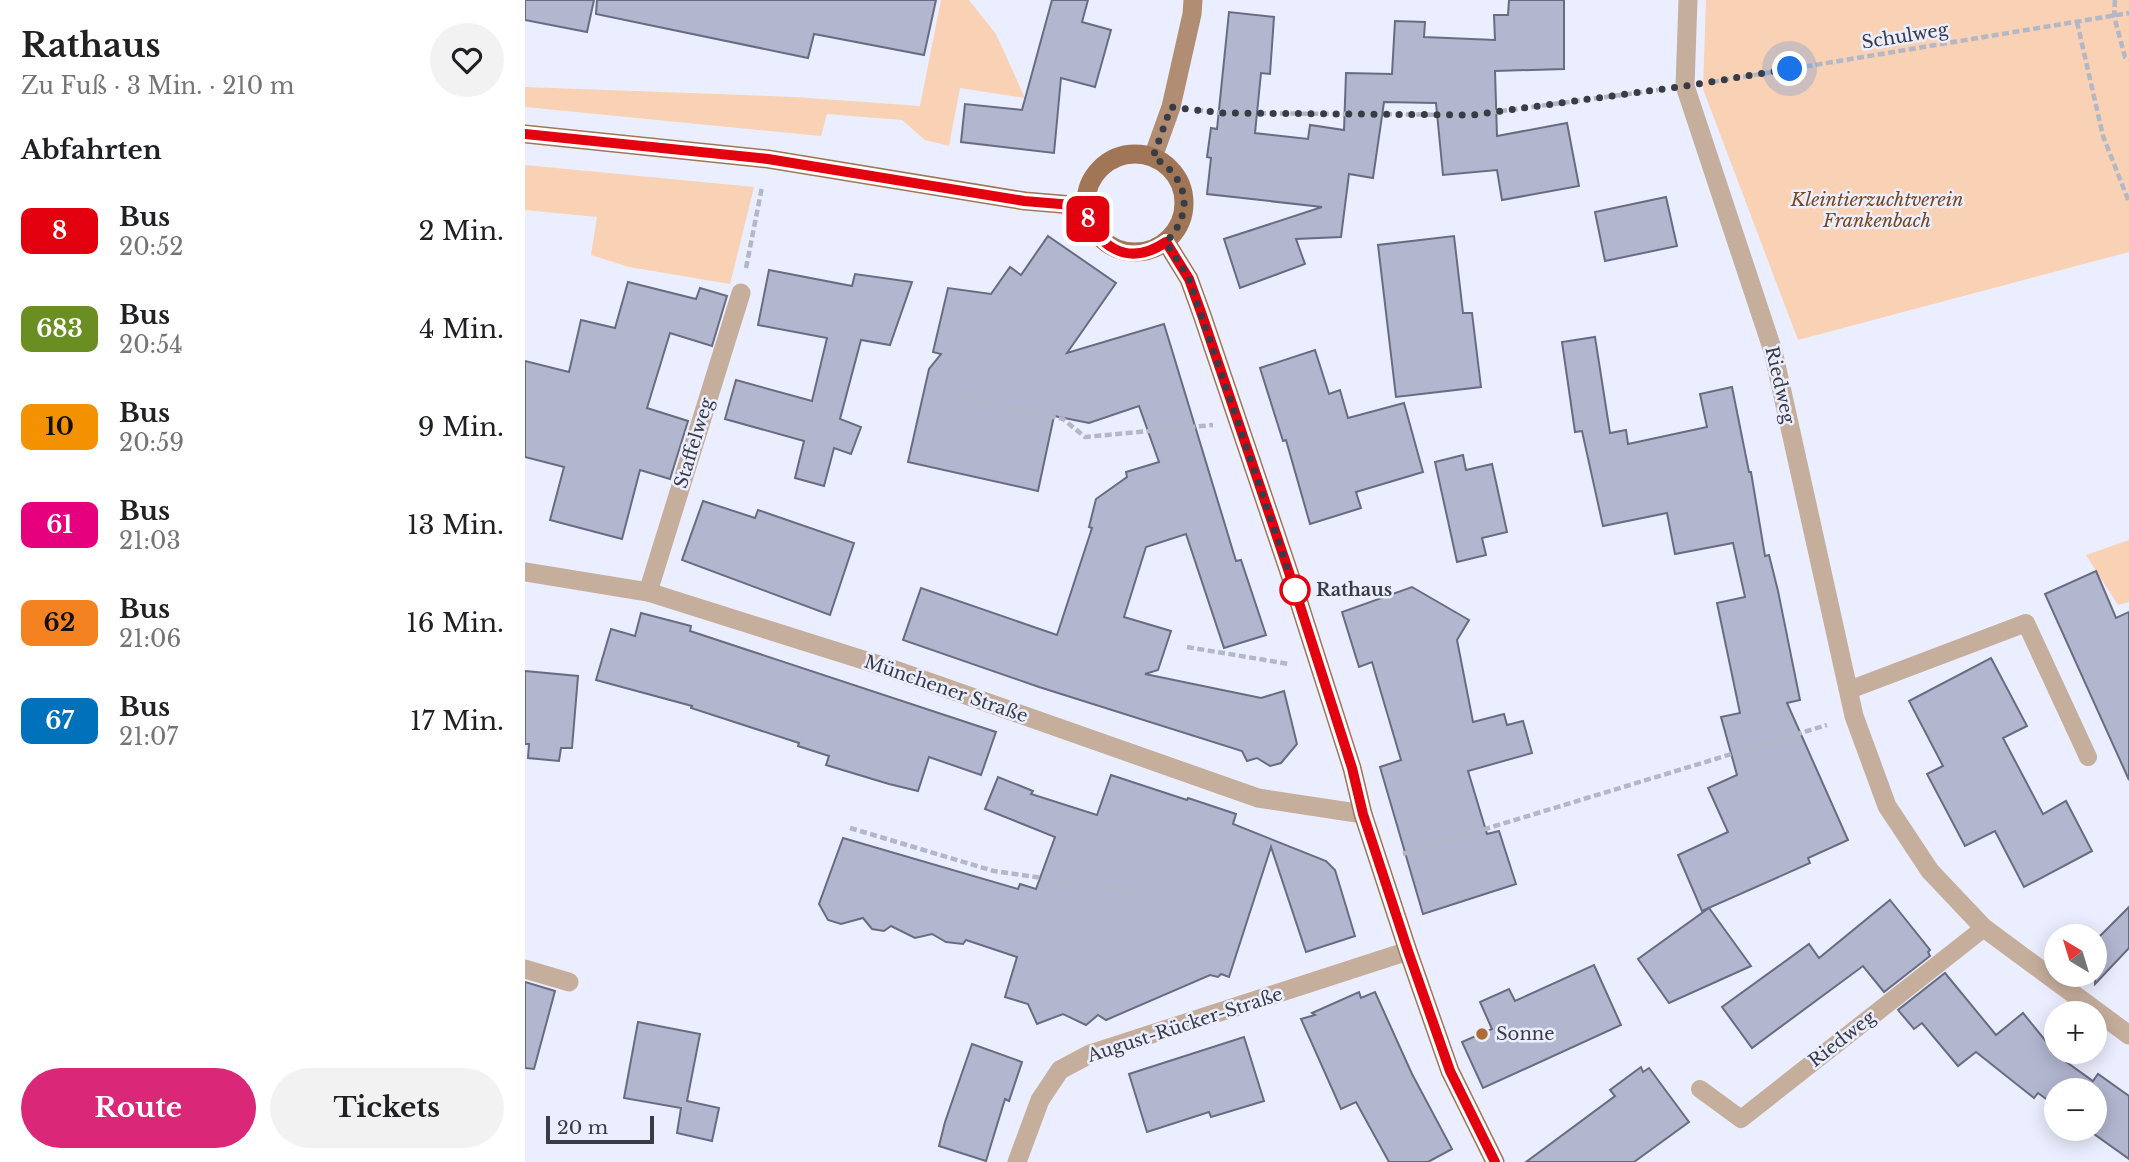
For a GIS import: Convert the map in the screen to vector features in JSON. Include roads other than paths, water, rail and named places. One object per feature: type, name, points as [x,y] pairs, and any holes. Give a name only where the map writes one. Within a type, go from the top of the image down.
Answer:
[{"type":"main road","points":[[1153,157],[1171,107],[1193,0]]},
{"type":"main road","points":[[525,134],[768,159],[1024,201],[1085,206]]},
{"type":"main road","points":[[1122,155],[1153,157],[1176,174],[1184,194],[1182,219],[1176,232],[1156,249],[1139,253],[1124,252],[1108,246],[1090,226],[1085,206],[1087,188],[1095,173],[1107,162],[1122,155]]},
{"type":"main road","points":[[1166,242],[1189,279],[1321,669],[1352,768],[1363,814],[1450,1071],[1495,1162]]},
{"type":"street","name":"Riedweg","points":[[1688,0],[1685,86],[1773,351],[1854,716],[1887,806],[1930,871],[1984,928],[2129,1035]]},
{"type":"street","name":"Staffelweg","points":[[648,592],[741,293]]},
{"type":"street","name":"Münchener Straße","points":[[525,572],[648,592],[892,669],[1258,798],[1363,814]]},
{"type":"street","name":"August-Rücker-Straße","points":[[1017,1162],[1040,1100],[1060,1070],[1090,1054],[1408,951]]},
{"type":"street","points":[[525,969],[569,982]]},
{"type":"lane","points":[[1849,691],[2026,623],[2088,757]]},
{"type":"lane","name":"Riedweg","points":[[1700,1090],[1741,1119],[1984,928]]},
{"type":"place","name":"Rathaus","points":[[1295,590]]},
{"type":"place","name":"Sonne","points":[[1482,1034]]},
{"type":"park label","name":"Kleintierzuchtverein Frankenbach","points":[[1877,210]]}]
